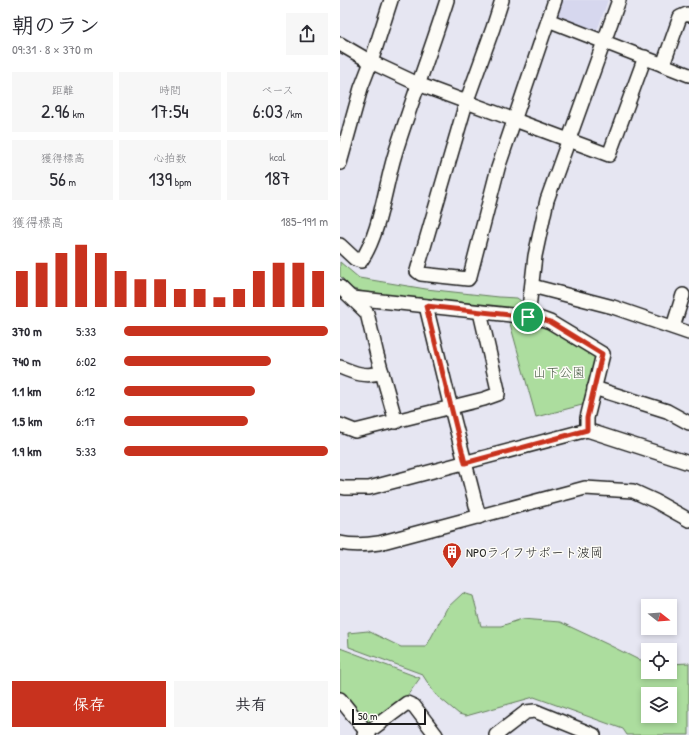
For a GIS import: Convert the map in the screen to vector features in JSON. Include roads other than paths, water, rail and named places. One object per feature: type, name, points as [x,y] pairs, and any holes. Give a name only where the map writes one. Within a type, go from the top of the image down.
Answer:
[{"type":"street","points":[[340,163],[361,88],[391,0]]},
{"type":"street","points":[[340,245],[355,259],[361,261],[373,239],[394,155],[447,0]]},
{"type":"street","points":[[502,0],[466,103],[417,271],[420,274],[468,279],[470,276],[498,168],[556,0]]},
{"type":"street","points":[[528,317],[535,256],[547,200],[620,0]]},
{"type":"street","points":[[663,65],[680,17],[687,14],[689,15]]},
{"type":"street","points":[[548,20],[689,75]]},
{"type":"street","points":[[340,44],[371,62],[418,84],[610,155],[644,57]]},
{"type":"street","points":[[532,286],[613,307],[689,333]]},
{"type":"street","points":[[340,287],[367,313],[396,422]]},
{"type":"street","points":[[673,328],[683,295]]},
{"type":"street","points":[[353,298],[539,318],[550,322],[602,354],[587,418],[587,430]]},
{"type":"street","points":[[426,306],[479,517]]},
{"type":"street","points":[[340,425],[355,431],[451,408],[498,394],[480,312]]},
{"type":"street","points":[[340,367],[353,373],[365,375],[374,375],[382,372]]},
{"type":"street","points":[[594,388],[667,411],[689,423]]},
{"type":"street","points":[[340,486],[352,489],[369,488],[587,430],[689,463]]},
{"type":"street","points":[[340,544],[350,546],[372,544],[585,488],[633,491],[655,501],[689,520]]},
{"type":"street","points":[[340,699],[367,734],[407,702],[414,706],[436,735]]},
{"type":"street","points":[[499,734],[526,712],[535,711],[594,735]]},
{"type":"place","name":"NPOライフサポート波岡","points":[[452,569]]},
{"type":"park label","name":"山下公園","points":[[559,372]]}]
